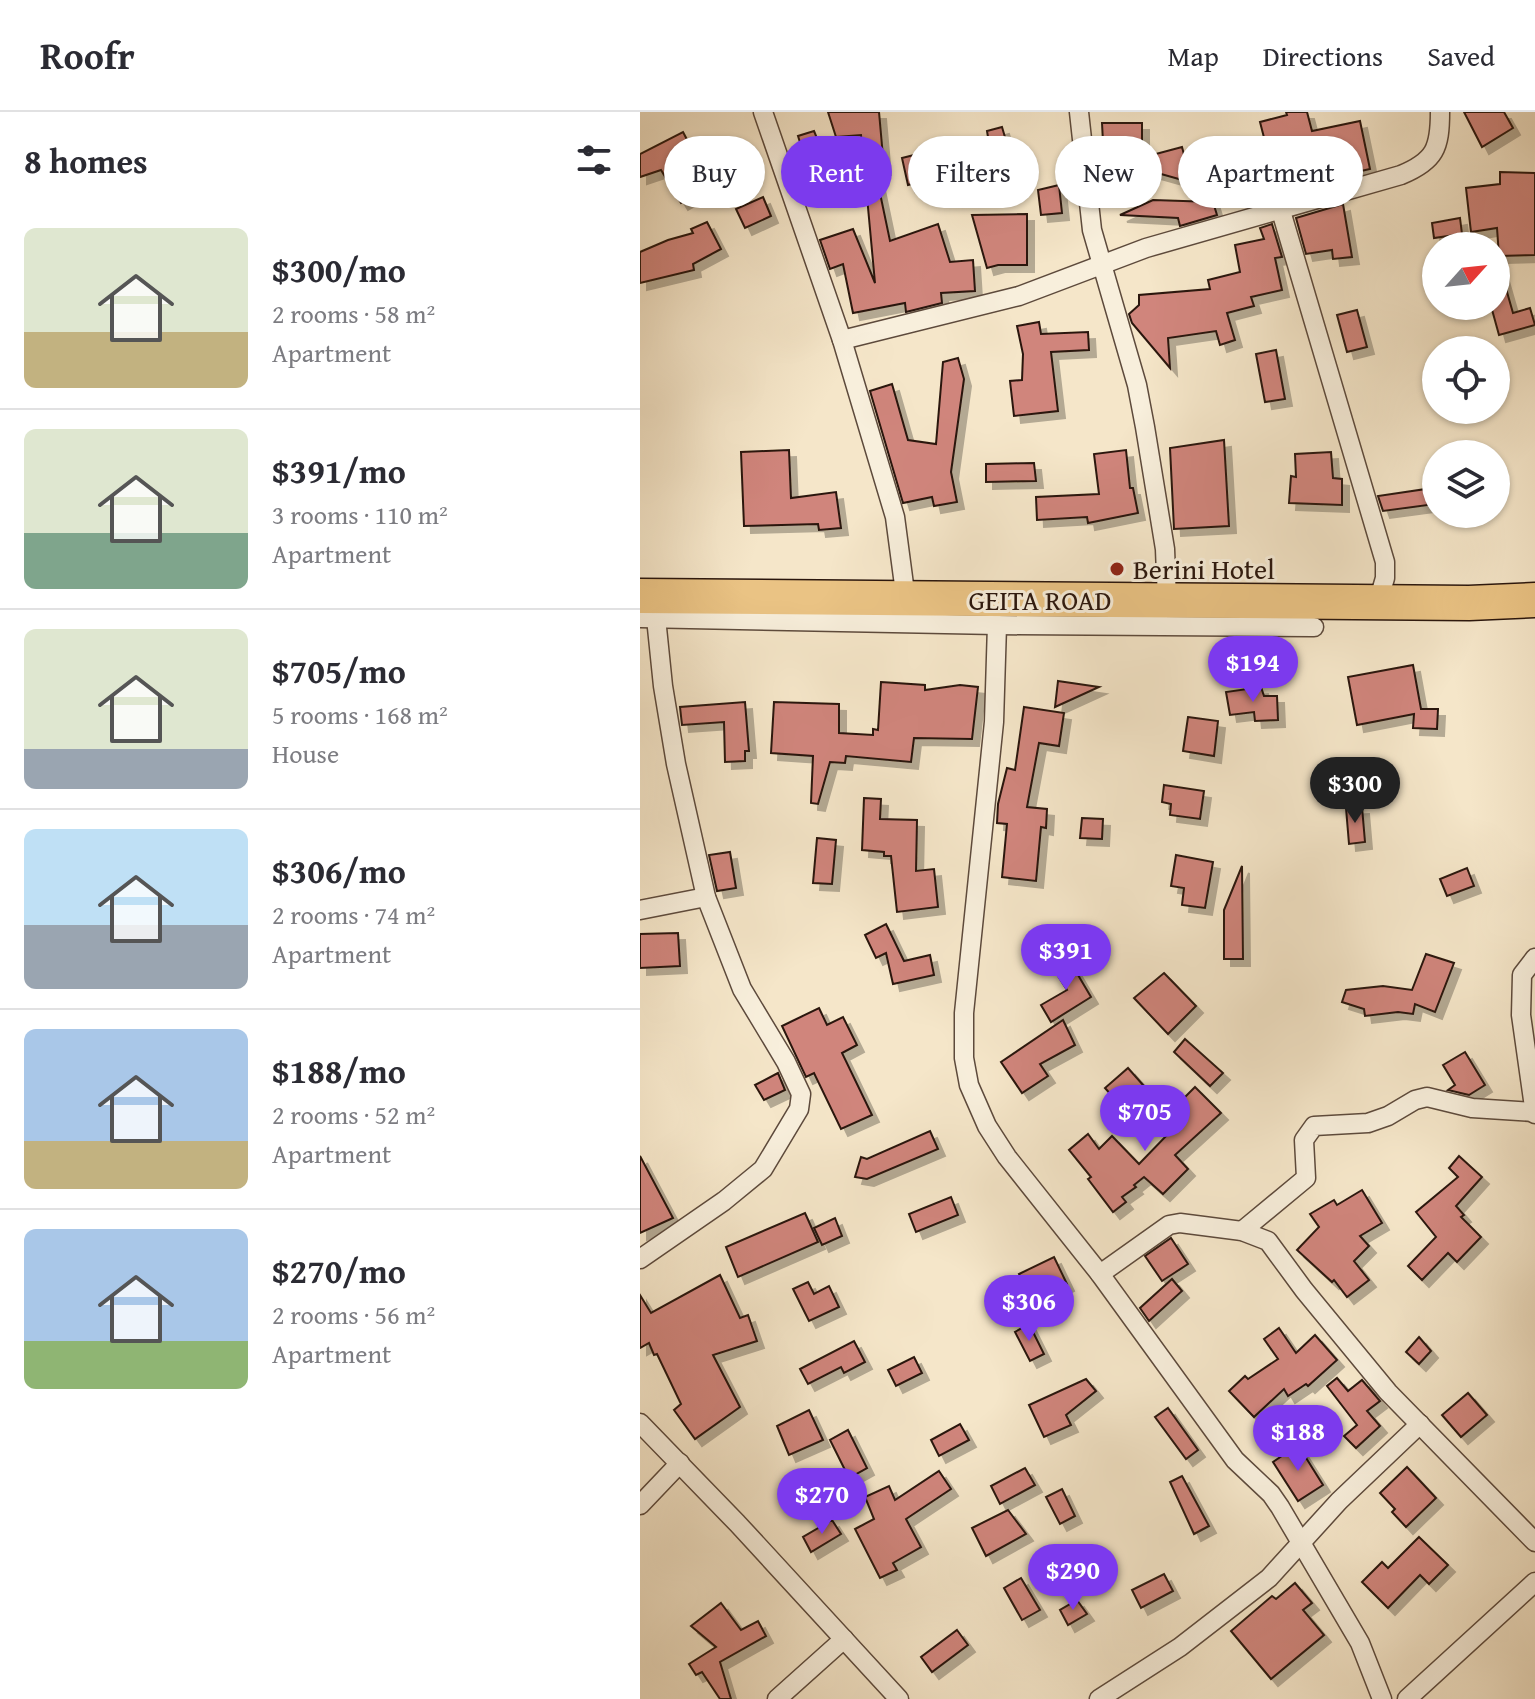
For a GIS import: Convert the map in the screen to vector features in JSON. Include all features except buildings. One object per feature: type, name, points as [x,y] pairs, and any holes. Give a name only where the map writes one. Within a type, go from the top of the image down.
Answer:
[{"type":"highway","name":"GEITA ROAD","points":[[645,611],[906,600],[1535,600]]},
{"type":"street","points":[[763,112],[842,340],[895,517],[906,600]]},
{"type":"street","points":[[1079,112],[1092,230],[1137,385],[1163,538],[1167,600]]},
{"type":"street","points":[[842,340],[1019,296],[1169,241],[1401,175],[1424,164],[1434,152],[1440,138],[1440,112]]},
{"type":"street","points":[[1281,211],[1385,562],[1385,578],[1378,602]]},
{"type":"street","points":[[640,1259],[748,1184],[763,1169],[782,1142],[799,1109],[801,1094],[742,989],[706,897],[645,611],[997,625],[1314,627]]},
{"type":"street","points":[[997,625],[994,722],[964,1013],[964,1058],[975,1103],[1026,1182],[1100,1274],[1235,1460],[1271,1494],[1360,1643],[1382,1699]]},
{"type":"street","points":[[640,910],[706,897]]},
{"type":"street","points":[[1242,1231],[1306,1178],[1304,1140],[1314,1126],[1368,1123],[1427,1097],[1472,1108],[1535,1113],[1521,1015],[1522,975],[1535,958]]},
{"type":"street","points":[[1100,1274],[1169,1225],[1180,1223],[1242,1231],[1264,1238],[1273,1245],[1333,1326],[1388,1392],[1535,1542]]},
{"type":"street","points":[[640,1423],[899,1699]]},
{"type":"street","points":[[1099,1699],[1180,1647],[1269,1578],[1339,1501],[1420,1424]]},
{"type":"street","points":[[640,1505],[680,1463]]},
{"type":"street","points":[[1407,1699],[1535,1582]]},
{"type":"street","points":[[777,1699],[844,1639]]},
{"type":"place","name":"Berini Hotel","points":[[1117,569]]}]
